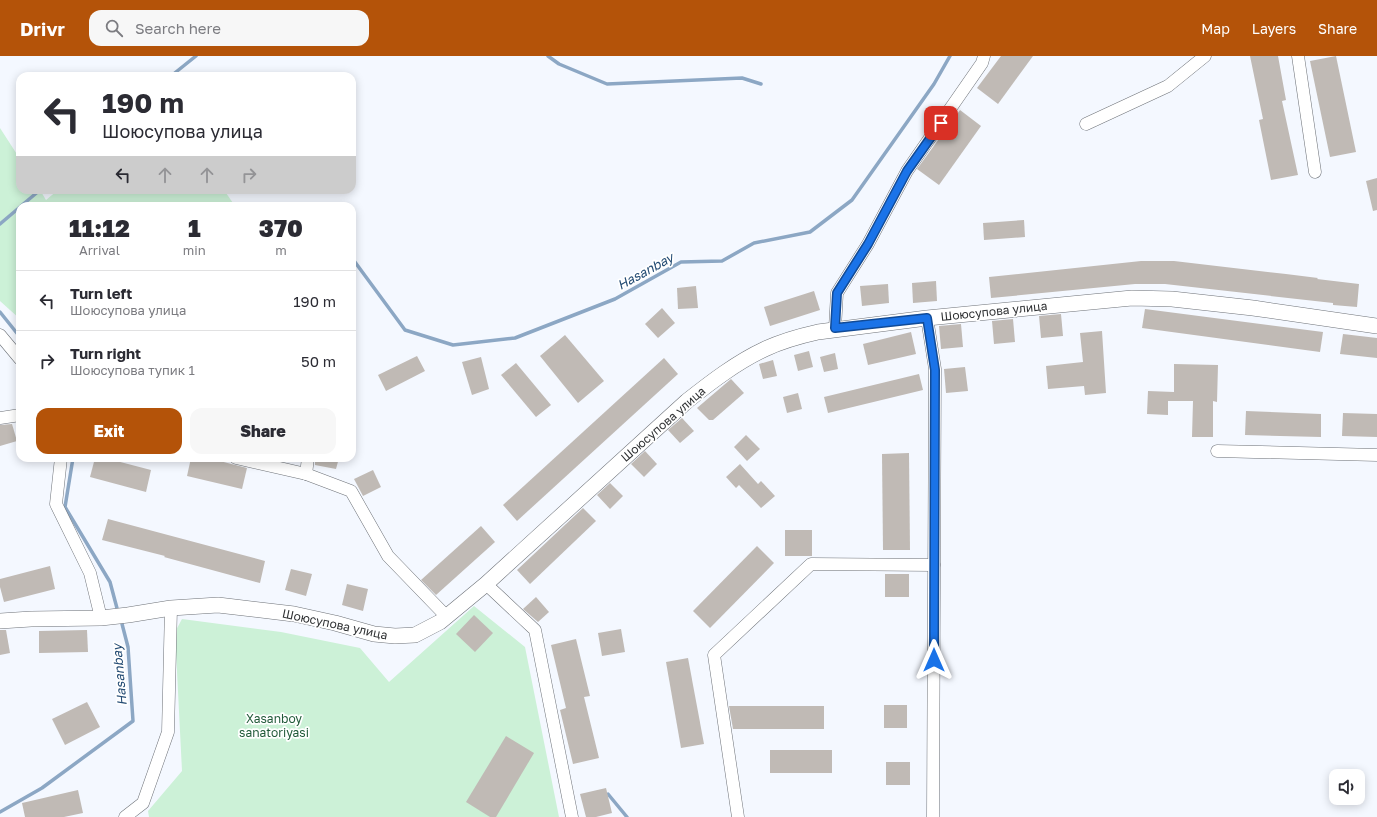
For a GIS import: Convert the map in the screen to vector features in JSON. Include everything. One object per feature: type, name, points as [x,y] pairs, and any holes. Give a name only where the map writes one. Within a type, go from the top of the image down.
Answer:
[{"type":"street","points":[[835,328],[837,293],[868,244],[907,171],[982,63],[984,56]]},
{"type":"street","points":[[1086,124],[1168,86],[1205,56]]},
{"type":"street","points":[[1298,56],[1315,172]]},
{"type":"street","name":"Шоюсупова улица","points":[[0,621],[101,618],[202,605],[233,606],[294,614],[335,623],[374,634],[395,636],[415,635],[432,627],[486,584],[687,401],[708,385],[747,358],[764,349],[800,336],[835,328],[1112,299],[1152,298],[1253,308],[1377,326]]},
{"type":"street","points":[[927,318],[935,370],[933,817]]},
{"type":"street","points":[[0,335],[16,354]]},
{"type":"street","points":[[0,418],[16,416]]},
{"type":"street","points":[[1218,451],[1377,455]]},
{"type":"street","points":[[61,462],[56,504],[90,573],[101,618]]},
{"type":"street","points":[[254,462],[306,474],[351,491],[388,556],[447,616]]},
{"type":"street","points":[[306,474],[308,462]]},
{"type":"street","points":[[738,817],[714,655],[811,564],[934,565]]},
{"type":"street","points":[[486,584],[535,630],[572,817]]},
{"type":"street","points":[[125,817],[143,802],[168,732],[171,608]]},
{"type":"green space","points":[[0,128],[16,153],[16,194],[42,194],[46,200],[53,194],[227,194],[232,202],[16,202],[16,315],[0,301]]},
{"type":"green space","name":"Xasanboy sanatoriyasi","points":[[474,606],[525,647],[559,817],[149,817],[148,811],[182,771],[175,632],[182,619],[281,632],[360,648],[389,682]]},
{"type":"building","points":[[1001,56],[1033,56],[998,104],[977,88]]},
{"type":"building","points":[[1250,56],[1278,56],[1286,100],[1282,101],[1298,175],[1271,180],[1259,120],[1263,119]]},
{"type":"building","points":[[1336,56],[1356,152],[1330,157],[1310,61]]},
{"type":"building","points":[[960,110],[981,126],[939,185],[917,169]]},
{"type":"building","points":[[1377,178],[1377,210],[1373,211],[1366,181]]},
{"type":"building","points":[[1024,220],[1025,237],[984,240],[983,223]]},
{"type":"building","points":[[1141,261],[1174,261],[1359,284],[1357,307],[1165,284],[1135,284],[991,298],[989,277]]},
{"type":"building","points":[[936,281],[937,301],[913,303],[912,283]]},
{"type":"building","points":[[888,284],[889,303],[862,306],[860,286]]},
{"type":"building","points":[[696,286],[698,308],[678,309],[677,288]]},
{"type":"building","points":[[814,291],[820,310],[770,326],[764,307]]},
{"type":"building","points":[[662,308],[675,323],[658,338],[645,324]]},
{"type":"building","points":[[1145,309],[1323,332],[1320,352],[1142,328]]},
{"type":"building","points":[[1061,314],[1063,336],[1041,338],[1039,316]]},
{"type":"building","points":[[1013,319],[1015,342],[994,344],[992,321]]},
{"type":"building","points":[[961,324],[963,347],[941,349],[939,326]]},
{"type":"building","points":[[1102,331],[1106,393],[1085,395],[1084,386],[1048,389],[1046,366],[1083,362],[1080,333]]},
{"type":"building","points":[[911,332],[916,354],[868,365],[863,344]]},
{"type":"building","points":[[1343,334],[1377,338],[1377,358],[1340,354]]},
{"type":"building","points":[[565,335],[604,381],[578,403],[540,356]]},
{"type":"building","points":[[809,351],[813,367],[798,371],[794,355]]},
{"type":"building","points":[[835,353],[838,369],[824,372],[820,357]]},
{"type":"building","points":[[417,356],[425,371],[386,391],[378,375]]},
{"type":"building","points":[[481,357],[489,389],[472,395],[462,362]]},
{"type":"building","points":[[664,358],[678,374],[517,521],[503,505]]},
{"type":"building","points":[[773,360],[777,376],[763,379],[759,364]]},
{"type":"building","points":[[516,363],[551,405],[536,417],[501,375]]},
{"type":"building","points":[[1174,364],[1218,365],[1217,402],[1213,401],[1213,437],[1192,437],[1193,401],[1168,401],[1168,415],[1147,414],[1148,391],[1174,392]]},
{"type":"building","points":[[965,367],[968,391],[946,393],[944,369]]},
{"type":"building","points":[[919,374],[923,390],[828,413],[824,397]]},
{"type":"building","points":[[731,379],[744,393],[713,420],[709,420],[697,408]]},
{"type":"building","points":[[798,393],[802,409],[787,413],[783,397]]},
{"type":"building","points":[[1246,411],[1321,414],[1321,437],[1245,435]]},
{"type":"building","points":[[1343,413],[1377,414],[1377,437],[1342,436]]},
{"type":"building","points":[[682,418],[694,431],[680,443],[668,430]]},
{"type":"building","points":[[12,424],[16,441],[0,446],[0,425]]},
{"type":"building","points":[[746,435],[760,449],[747,461],[734,447]]},
{"type":"building","points":[[645,451],[657,464],[644,477],[631,464]]},
{"type":"building","points":[[909,453],[910,550],[883,550],[882,454]]},
{"type":"building","points":[[94,462],[120,462],[151,470],[146,492],[90,477]]},
{"type":"building","points":[[190,462],[224,462],[247,468],[242,489],[187,476]]},
{"type":"building","points":[[315,462],[338,462],[336,469],[315,465]]},
{"type":"building","points":[[740,464],[758,484],[761,481],[775,496],[761,508],[739,485],[736,488],[726,477]]},
{"type":"building","points":[[373,470],[381,487],[363,496],[354,479]]},
{"type":"building","points":[[610,483],[623,496],[610,509],[597,495]]},
{"type":"building","points":[[583,508],[596,521],[530,584],[517,570]]},
{"type":"building","points":[[108,519],[265,561],[260,583],[102,540]]},
{"type":"building","points":[[481,526],[495,542],[436,595],[421,580]]},
{"type":"building","points":[[785,530],[812,530],[812,556],[785,556]]},
{"type":"building","points":[[757,546],[774,563],[710,628],[693,611]]},
{"type":"building","points":[[50,566],[55,589],[4,602],[0,587],[0,579]]},
{"type":"building","points":[[291,569],[312,574],[306,596],[285,590]]},
{"type":"building","points":[[885,574],[909,574],[909,597],[885,597]]},
{"type":"building","points":[[347,584],[368,589],[363,611],[342,605]]},
{"type":"building","points":[[536,597],[549,612],[538,622],[523,609]]},
{"type":"building","points":[[474,615],[493,633],[475,652],[456,634]]},
{"type":"building","points":[[621,629],[625,652],[602,656],[598,633]]},
{"type":"building","points":[[0,630],[6,630],[10,653],[0,655]]},
{"type":"building","points":[[87,630],[88,652],[39,653],[39,631]]},
{"type":"building","points":[[576,639],[590,696],[584,697],[599,758],[573,764],[560,710],[566,708],[551,645]]},
{"type":"building","points":[[688,658],[704,744],[681,748],[666,662]]},
{"type":"building","points":[[87,702],[100,727],[65,745],[52,719]]},
{"type":"building","points":[[884,705],[907,705],[907,728],[884,728]]},
{"type":"building","points":[[729,706],[824,706],[824,729],[733,729]]},
{"type":"building","points":[[506,736],[534,753],[496,817],[490,817],[466,802]]},
{"type":"building","points":[[770,750],[832,750],[832,773],[770,773]]},
{"type":"building","points":[[886,762],[910,762],[910,785],[886,785]]},
{"type":"building","points":[[606,788],[612,813],[596,817],[586,817],[580,794]]},
{"type":"building","points":[[78,790],[83,813],[64,817],[25,817],[22,803]]},
{"type":"waterway","points":[[176,72],[196,56]]},
{"type":"waterway","points":[[548,56],[559,64],[607,84],[742,78],[761,84]]},
{"type":"waterway","name":"Hasanbay","points":[[356,263],[405,330],[453,345],[515,338],[615,299],[681,262],[722,261],[754,243],[810,232],[852,200],[934,84],[950,56]]},
{"type":"waterway","points":[[26,202],[35,194]]},
{"type":"waterway","points":[[0,224],[16,210]]},
{"type":"waterway","points":[[0,312],[16,332]]},
{"type":"waterway","name":"Hasanbay","points":[[72,462],[65,507],[110,582],[118,612]]},
{"type":"waterway","name":"Hasanbay","points":[[0,812],[42,788],[133,721],[128,647],[121,620]]},
{"type":"waterway","points":[[608,794],[627,817]]},
{"type":"route","points":[[934,660],[935,370],[927,318],[835,328],[837,293],[868,244],[907,171],[941,123]]}]
